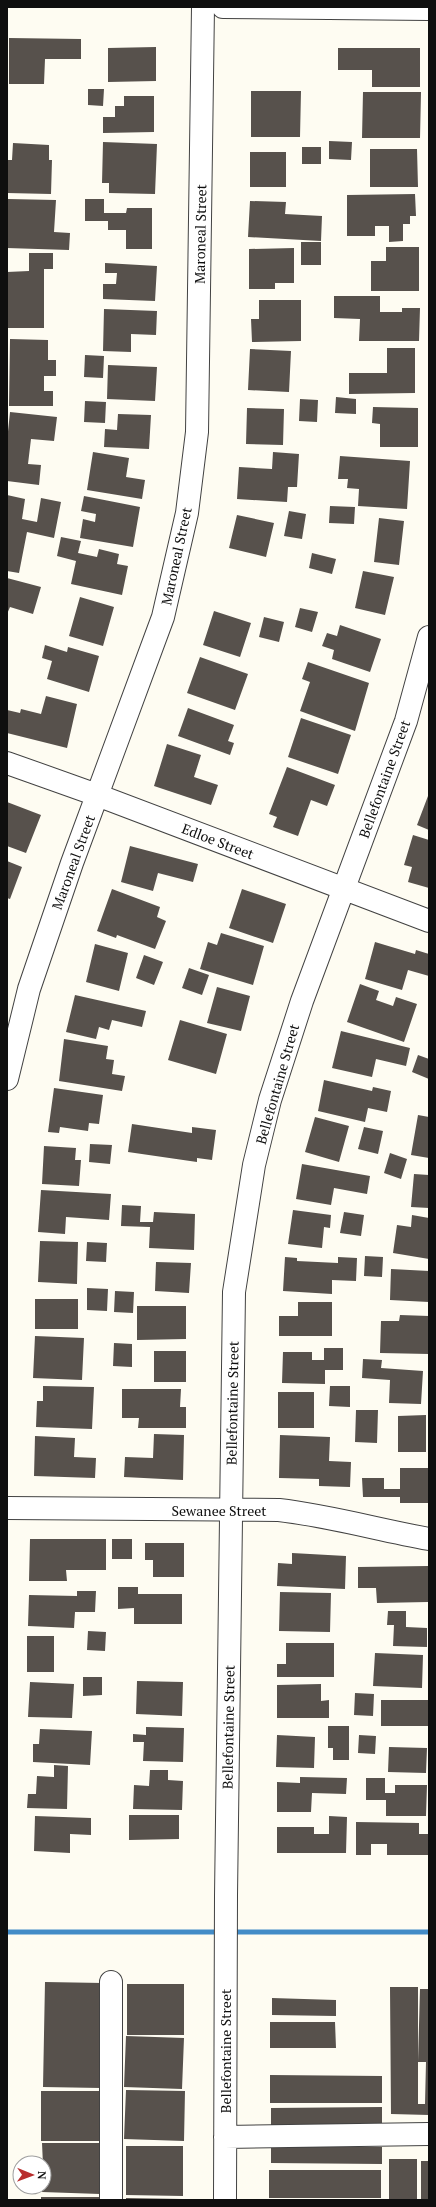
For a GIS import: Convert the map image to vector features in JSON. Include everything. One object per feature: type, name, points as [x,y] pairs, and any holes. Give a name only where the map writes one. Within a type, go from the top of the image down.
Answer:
[{"type":"street","name":"Maroneal Street","points":[[7,1079],[30,989],[72,863],[163,617],[187,514],[197,432],[203,7]]},
{"type":"street","points":[[223,7],[429,9]]},
{"type":"street","name":"Bellefontaine Street","points":[[225,2200],[225,1979],[234,1292],[254,1164],[270,1100],[302,1001],[406,721],[429,637]]},
{"type":"street","name":"Edloe Street","points":[[7,763],[97,795],[429,921]]},
{"type":"street","name":"Sewanee Street","points":[[7,1508],[279,1510],[315,1515],[373,1529],[429,1539]]},
{"type":"street","points":[[111,1982],[111,2200]]},
{"type":"street","points":[[225,2137],[429,2134]]},
{"type":"building","points":[[9,38],[81,39],[81,59],[45,59],[44,84],[9,84]]},
{"type":"building","points":[[156,47],[156,81],[108,82],[108,48]]},
{"type":"building","points":[[338,48],[420,48],[420,87],[372,87],[372,70],[338,70]]},
{"type":"building","points":[[88,89],[104,89],[103,106],[88,105]]},
{"type":"building","points":[[251,91],[301,91],[300,137],[251,137]]},
{"type":"building","points":[[363,92],[421,92],[420,138],[362,138]]},
{"type":"building","points":[[124,96],[154,96],[154,132],[103,133],[103,117],[115,117],[115,106],[124,106]]},
{"type":"building","points":[[329,141],[352,142],[351,160],[329,159]]},
{"type":"building","points":[[103,142],[157,144],[155,194],[109,193],[109,183],[102,183]]},
{"type":"building","points":[[13,143],[49,145],[49,160],[52,160],[51,194],[7,193],[8,160],[12,160]]},
{"type":"building","points":[[302,147],[321,147],[321,164],[302,164]]},
{"type":"building","points":[[370,149],[417,149],[418,187],[370,187]]},
{"type":"building","points":[[250,152],[286,152],[286,187],[250,187]]},
{"type":"building","points":[[415,194],[416,216],[410,216],[410,224],[403,224],[403,241],[389,242],[389,226],[375,226],[375,236],[347,236],[347,195]]},
{"type":"building","points":[[8,199],[56,200],[54,232],[70,233],[69,250],[7,248]]},
{"type":"building","points":[[85,199],[104,199],[104,213],[126,213],[127,208],[152,208],[152,249],[126,249],[126,230],[108,230],[108,221],[85,221]]},
{"type":"building","points":[[250,201],[286,202],[285,214],[322,216],[321,241],[248,237]]},
{"type":"building","points":[[301,242],[321,242],[321,265],[301,265]]},
{"type":"building","points":[[386,247],[419,247],[419,291],[371,291],[371,261],[386,261]]},
{"type":"building","points":[[294,248],[294,283],[275,283],[275,289],[249,289],[249,249]]},
{"type":"building","points":[[29,253],[53,253],[53,269],[44,269],[44,328],[7,328],[7,272],[29,271]]},
{"type":"building","points":[[105,263],[157,266],[155,301],[103,299],[103,284],[116,284],[117,273],[105,273]]},
{"type":"building","points":[[334,296],[380,296],[380,312],[402,312],[402,308],[420,308],[419,341],[359,341],[360,319],[334,318]]},
{"type":"building","points":[[259,300],[301,300],[301,341],[252,342],[251,319],[259,319]]},
{"type":"building","points":[[104,309],[157,311],[156,335],[131,334],[131,352],[103,351]]},
{"type":"building","points":[[10,339],[48,340],[48,360],[56,360],[56,376],[44,376],[44,391],[53,391],[53,406],[9,406]]},
{"type":"building","points":[[387,348],[415,348],[415,393],[349,394],[349,373],[387,373]]},
{"type":"building","points":[[250,349],[291,351],[289,392],[248,390]]},
{"type":"building","points":[[85,355],[104,356],[103,378],[84,377]]},
{"type":"building","points":[[108,365],[157,367],[155,401],[107,399]]},
{"type":"building","points":[[336,397],[356,399],[356,414],[335,413]]},
{"type":"building","points":[[300,399],[318,400],[317,422],[299,421]]},
{"type":"building","points":[[85,401],[106,402],[105,423],[84,422]]},
{"type":"building","points":[[373,407],[418,408],[418,447],[380,447],[380,424],[372,423]]},
{"type":"building","points":[[247,408],[284,409],[283,445],[246,444]]},
{"type":"building","points":[[10,412],[57,417],[54,441],[31,439],[28,464],[41,465],[39,485],[7,481],[7,441]]},
{"type":"building","points":[[118,414],[151,415],[149,449],[104,447],[105,429],[117,430]]},
{"type":"building","points":[[93,452],[129,458],[126,477],[145,480],[142,499],[87,490]]},
{"type":"building","points":[[273,452],[299,454],[297,487],[288,487],[287,502],[237,499],[239,467],[272,469]]},
{"type":"building","points":[[340,456],[410,461],[407,509],[358,506],[359,489],[347,488],[348,479],[338,479]]},
{"type":"building","points":[[7,495],[25,499],[22,519],[37,522],[41,498],[61,502],[54,538],[27,532],[19,573],[7,571]]},
{"type":"building","points":[[84,496],[140,507],[133,547],[80,538],[83,519],[95,522],[96,514],[81,511]]},
{"type":"building","points":[[330,506],[355,507],[354,524],[329,523]]},
{"type":"building","points":[[289,511],[306,514],[302,539],[284,536]]},
{"type":"building","points":[[237,515],[274,523],[266,557],[229,548]]},
{"type":"building","points":[[379,518],[404,521],[399,565],[374,562]]},
{"type":"building","points":[[61,537],[81,541],[78,553],[97,557],[99,549],[119,554],[117,564],[128,566],[122,595],[71,584],[76,561],[57,556]]},
{"type":"building","points":[[312,553],[336,559],[332,574],[309,568]]},
{"type":"building","points":[[363,571],[394,577],[385,615],[355,608]]},
{"type":"building","points":[[7,578],[41,587],[33,614],[10,607],[7,614]]},
{"type":"building","points":[[80,597],[114,607],[103,646],[69,636]]},
{"type":"building","points":[[300,608],[318,612],[312,632],[295,627]]},
{"type":"building","points":[[214,611],[251,623],[240,657],[203,645]]},
{"type":"building","points":[[264,617],[284,622],[279,642],[259,637]]},
{"type":"building","points":[[340,625],[381,639],[370,672],[332,659],[334,650],[322,646],[327,633],[337,636]]},
{"type":"building","points":[[45,645],[67,652],[68,647],[99,656],[89,692],[47,679],[52,661],[42,658]]},
{"type":"building","points":[[200,657],[248,674],[235,710],[187,693]]},
{"type":"building","points":[[308,662],[369,683],[355,731],[300,711],[310,682],[302,679]]},
{"type":"building","points":[[46,696],[77,704],[67,748],[7,733],[7,710],[20,713],[21,709],[41,714]]},
{"type":"building","points":[[188,708],[234,725],[228,741],[234,743],[230,755],[178,736]]},
{"type":"building","points":[[301,718],[351,735],[338,774],[288,757]]},
{"type":"building","points":[[167,744],[201,755],[194,777],[218,785],[211,805],[154,786]]},
{"type":"building","points":[[287,767],[335,785],[327,806],[311,800],[298,836],[273,827],[277,817],[269,814]]},
{"type":"building","points":[[429,796],[429,830],[417,825]]},
{"type":"building","points":[[7,802],[41,815],[26,853],[7,846]]},
{"type":"building","points":[[413,835],[429,840],[429,888],[408,882],[412,867],[404,865]]},
{"type":"building","points":[[130,846],[198,864],[193,882],[158,873],[153,891],[121,882]]},
{"type":"building","points":[[7,861],[22,867],[10,899],[7,898]]},
{"type":"building","points":[[112,889],[160,907],[157,917],[166,921],[155,949],[117,935],[116,938],[97,931]]},
{"type":"building","points":[[242,889],[286,904],[273,943],[229,928]]},
{"type":"building","points":[[221,933],[264,946],[253,985],[200,969],[208,942],[217,945]]},
{"type":"building","points":[[375,942],[415,954],[416,950],[429,954],[429,976],[408,970],[402,990],[365,979]]},
{"type":"building","points":[[95,944],[128,953],[119,991],[86,982]]},
{"type":"building","points":[[144,955],[163,962],[154,985],[136,978]]},
{"type":"building","points":[[189,968],[209,975],[202,995],[182,988]]},
{"type":"building","points":[[360,984],[379,991],[376,1000],[393,1006],[396,997],[417,1004],[404,1042],[347,1022]]},
{"type":"building","points":[[217,987],[250,996],[241,1031],[207,1023]]},
{"type":"building","points":[[75,995],[146,1011],[142,1027],[112,1020],[109,1030],[99,1027],[96,1039],[66,1032]]},
{"type":"building","points":[[180,1020],[227,1034],[216,1074],[168,1060]]},
{"type":"building","points":[[341,1031],[410,1048],[406,1066],[376,1059],[372,1077],[332,1068]]},
{"type":"building","points":[[64,1039],[108,1046],[106,1059],[114,1060],[112,1074],[125,1076],[122,1091],[59,1081]]},
{"type":"building","points":[[418,1055],[429,1059],[429,1079],[412,1072]]},
{"type":"building","points":[[324,1080],[372,1091],[373,1087],[391,1091],[387,1112],[368,1108],[365,1122],[318,1111]]},
{"type":"building","points":[[54,1088],[103,1095],[99,1124],[89,1123],[88,1131],[60,1127],[59,1133],[48,1132]]},
{"type":"building","points":[[418,1115],[429,1117],[429,1158],[411,1155]]},
{"type":"building","points":[[315,1117],[349,1126],[339,1162],[305,1152]]},
{"type":"building","points":[[132,1124],[192,1133],[192,1127],[216,1130],[212,1160],[197,1158],[197,1162],[128,1152]]},
{"type":"building","points":[[364,1127],[383,1131],[378,1154],[358,1149]]},
{"type":"building","points":[[90,1144],[112,1145],[110,1164],[89,1162]]},
{"type":"building","points":[[44,1146],[76,1148],[75,1160],[81,1160],[79,1186],[42,1184]]},
{"type":"building","points":[[390,1153],[407,1159],[401,1179],[384,1173]]},
{"type":"building","points":[[302,1164],[370,1176],[367,1194],[334,1188],[331,1205],[296,1199]]},
{"type":"building","points":[[414,1174],[429,1175],[429,1208],[411,1207]]},
{"type":"building","points":[[41,1190],[111,1194],[109,1220],[66,1217],[65,1234],[38,1232]]},
{"type":"building","points":[[122,1205],[141,1206],[140,1222],[153,1222],[154,1212],[195,1214],[194,1250],[149,1248],[150,1227],[121,1226]]},
{"type":"building","points":[[293,1210],[331,1215],[330,1228],[324,1227],[322,1248],[288,1244]]},
{"type":"building","points":[[344,1212],[364,1215],[361,1236],[340,1233]]},
{"type":"building","points":[[412,1215],[429,1218],[429,1259],[393,1253],[397,1225],[411,1227]]},
{"type":"building","points":[[40,1241],[78,1242],[77,1284],[38,1282]]},
{"type":"building","points":[[87,1242],[107,1243],[106,1262],[86,1261]]},
{"type":"building","points":[[365,1256],[383,1257],[382,1277],[364,1276]]},
{"type":"building","points":[[285,1257],[297,1258],[297,1261],[338,1263],[338,1257],[357,1258],[356,1281],[332,1280],[332,1294],[283,1291]]},
{"type":"building","points":[[156,1262],[191,1263],[189,1293],[155,1291]]},
{"type":"building","points":[[391,1269],[429,1271],[429,1302],[390,1300]]},
{"type":"building","points":[[87,1288],[108,1289],[107,1311],[87,1310]]},
{"type":"building","points":[[115,1291],[134,1292],[133,1313],[114,1312]]},
{"type":"building","points":[[35,1299],[78,1299],[78,1329],[35,1329]]},
{"type":"building","points":[[298,1302],[332,1302],[332,1336],[279,1336],[279,1316],[298,1316]]},
{"type":"building","points":[[137,1306],[186,1306],[186,1339],[137,1340]]},
{"type":"building","points":[[400,1315],[429,1316],[429,1354],[380,1353],[381,1321],[399,1321]]},
{"type":"building","points":[[35,1336],[84,1338],[82,1380],[33,1378]]},
{"type":"building","points":[[114,1343],[132,1344],[132,1367],[113,1366]]},
{"type":"building","points":[[324,1348],[343,1348],[343,1370],[325,1370],[325,1384],[282,1383],[283,1352],[312,1352],[312,1360],[324,1360]]},
{"type":"building","points":[[154,1351],[186,1351],[186,1382],[154,1382]]},
{"type":"building","points":[[363,1359],[382,1360],[381,1368],[423,1371],[421,1404],[389,1403],[390,1380],[362,1378]]},
{"type":"building","points":[[43,1386],[94,1387],[92,1429],[36,1427],[37,1401],[43,1401]]},
{"type":"building","points":[[330,1386],[350,1386],[350,1407],[329,1406]]},
{"type":"building","points":[[122,1389],[181,1389],[180,1407],[186,1407],[186,1428],[138,1428],[139,1418],[122,1418]]},
{"type":"building","points":[[278,1392],[314,1392],[314,1428],[278,1428]]},
{"type":"building","points":[[356,1410],[378,1410],[377,1443],[355,1442]]},
{"type":"building","points":[[426,1415],[426,1452],[398,1452],[398,1416]]},
{"type":"building","points":[[154,1434],[184,1435],[183,1480],[124,1477],[125,1457],[153,1458]]},
{"type":"building","points":[[280,1435],[330,1437],[329,1461],[351,1462],[350,1487],[319,1486],[319,1479],[279,1478]]},
{"type":"building","points":[[35,1436],[75,1438],[74,1457],[96,1458],[95,1478],[34,1476]]},
{"type":"building","points":[[400,1468],[429,1468],[429,1503],[400,1503],[400,1497],[363,1497],[362,1478],[384,1478],[384,1489],[400,1489]]},
{"type":"building","points":[[30,1539],[106,1539],[106,1570],[66,1570],[67,1581],[29,1581]]},
{"type":"building","points":[[112,1539],[132,1539],[132,1559],[112,1559]]},
{"type":"building","points":[[145,1543],[184,1543],[184,1577],[153,1577],[153,1560],[145,1560]]},
{"type":"building","points":[[292,1553],[346,1556],[345,1589],[277,1586],[278,1563],[292,1564]]},
{"type":"building","points":[[428,1566],[428,1602],[377,1603],[376,1588],[358,1588],[358,1567]]},
{"type":"building","points":[[118,1587],[138,1587],[138,1594],[182,1594],[182,1624],[134,1624],[134,1608],[118,1609]]},
{"type":"building","points":[[77,1591],[96,1591],[95,1612],[75,1612],[74,1628],[28,1626],[29,1595],[77,1596]]},
{"type":"building","points":[[280,1592],[331,1593],[330,1632],[279,1631]]},
{"type":"building","points":[[388,1611],[406,1611],[406,1627],[427,1628],[427,1647],[393,1646],[394,1625],[387,1625]]},
{"type":"building","points":[[88,1631],[106,1632],[105,1651],[87,1650]]},
{"type":"building","points":[[27,1636],[54,1636],[54,1672],[27,1672]]},
{"type":"building","points":[[286,1643],[334,1643],[334,1677],[277,1677],[277,1664],[286,1664]]},
{"type":"building","points":[[375,1653],[423,1655],[422,1688],[373,1686]]},
{"type":"building","points":[[83,1677],[102,1677],[102,1695],[83,1696]]},
{"type":"building","points":[[137,1681],[183,1682],[182,1716],[136,1714]]},
{"type":"building","points":[[30,1682],[74,1684],[72,1718],[28,1717]]},
{"type":"building","points":[[321,1684],[321,1701],[329,1700],[329,1718],[277,1718],[277,1685]]},
{"type":"building","points":[[355,1693],[374,1694],[373,1716],[354,1715]]},
{"type":"building","points":[[381,1700],[428,1700],[428,1726],[381,1726]]},
{"type":"building","points":[[328,1726],[349,1726],[349,1760],[333,1760],[333,1748],[328,1748]]},
{"type":"building","points":[[146,1727],[184,1728],[183,1762],[143,1761],[144,1742],[133,1742],[133,1734],[146,1735]]},
{"type":"building","points":[[40,1729],[92,1731],[90,1765],[33,1762],[33,1744],[39,1744]]},
{"type":"building","points":[[277,1735],[315,1737],[314,1768],[276,1767]]},
{"type":"building","points":[[359,1735],[376,1736],[375,1754],[358,1753]]},
{"type":"building","points":[[389,1747],[427,1748],[426,1773],[388,1772]]},
{"type":"building","points":[[54,1765],[68,1766],[67,1809],[27,1808],[28,1794],[36,1794],[37,1776],[54,1777]]},
{"type":"building","points":[[150,1770],[168,1770],[168,1780],[183,1781],[182,1810],[133,1809],[134,1785],[149,1786]]},
{"type":"building","points":[[300,1777],[347,1778],[346,1794],[312,1793],[311,1812],[277,1812],[277,1782],[300,1783]]},
{"type":"building","points":[[366,1778],[385,1778],[385,1793],[395,1793],[395,1785],[427,1785],[426,1816],[386,1816],[386,1800],[366,1800]]},
{"type":"building","points":[[129,1815],[179,1815],[179,1839],[129,1840]]},
{"type":"building","points":[[35,1816],[91,1818],[91,1835],[70,1834],[70,1853],[34,1851]]},
{"type":"building","points":[[329,1816],[347,1817],[346,1853],[277,1853],[277,1827],[314,1827],[314,1834],[329,1834]]},
{"type":"building","points":[[356,1822],[419,1823],[419,1834],[428,1834],[428,1855],[387,1855],[387,1844],[371,1844],[371,1855],[356,1855]]},
{"type":"building","points":[[45,1982],[103,1983],[101,2088],[43,2087]]},
{"type":"building","points":[[127,1984],[184,1984],[184,2035],[127,2035]]},
{"type":"building","points":[[390,1987],[418,1987],[418,2062],[420,1989],[429,1989],[429,2115],[391,2114]],"holes":[[[418,2062],[426,2062],[425,2104],[418,2104]]]},
{"type":"building","points":[[272,1998],[336,2000],[336,2016],[272,2015]]},
{"type":"building","points":[[270,2022],[335,2022],[336,2048],[270,2048]]},
{"type":"building","points":[[126,2036],[184,2038],[182,2089],[124,2087]]},
{"type":"building","points":[[270,2075],[382,2076],[382,2103],[270,2103]]},
{"type":"building","points":[[126,2090],[185,2091],[184,2141],[124,2139]]},
{"type":"building","points":[[41,2091],[101,2091],[101,2141],[41,2141]]},
{"type":"building","points":[[382,2107],[382,2125],[271,2126],[271,2108]]},
{"type":"building","points":[[42,2143],[100,2143],[100,2194],[52,2192],[52,2155],[43,2155]]},
{"type":"building","points":[[126,2146],[183,2146],[183,2196],[126,2195]]},
{"type":"building","points":[[271,2146],[382,2147],[382,2164],[271,2163]]},
{"type":"building","points":[[389,2159],[417,2159],[417,2200],[389,2200]]},
{"type":"building","points":[[421,2161],[429,2161],[429,2200],[421,2200]]},
{"type":"building","points":[[269,2170],[381,2170],[381,2198],[269,2198]]},
{"type":"building","points":[[41,2197],[101,2197],[101,2200],[41,2200]]},
{"type":"building","points":[[126,2198],[183,2199],[183,2200],[126,2200]]},
{"type":"waterway","points":[[7,1932],[220,1932]]},
{"type":"waterway","points":[[230,1932],[429,1932]]}]
